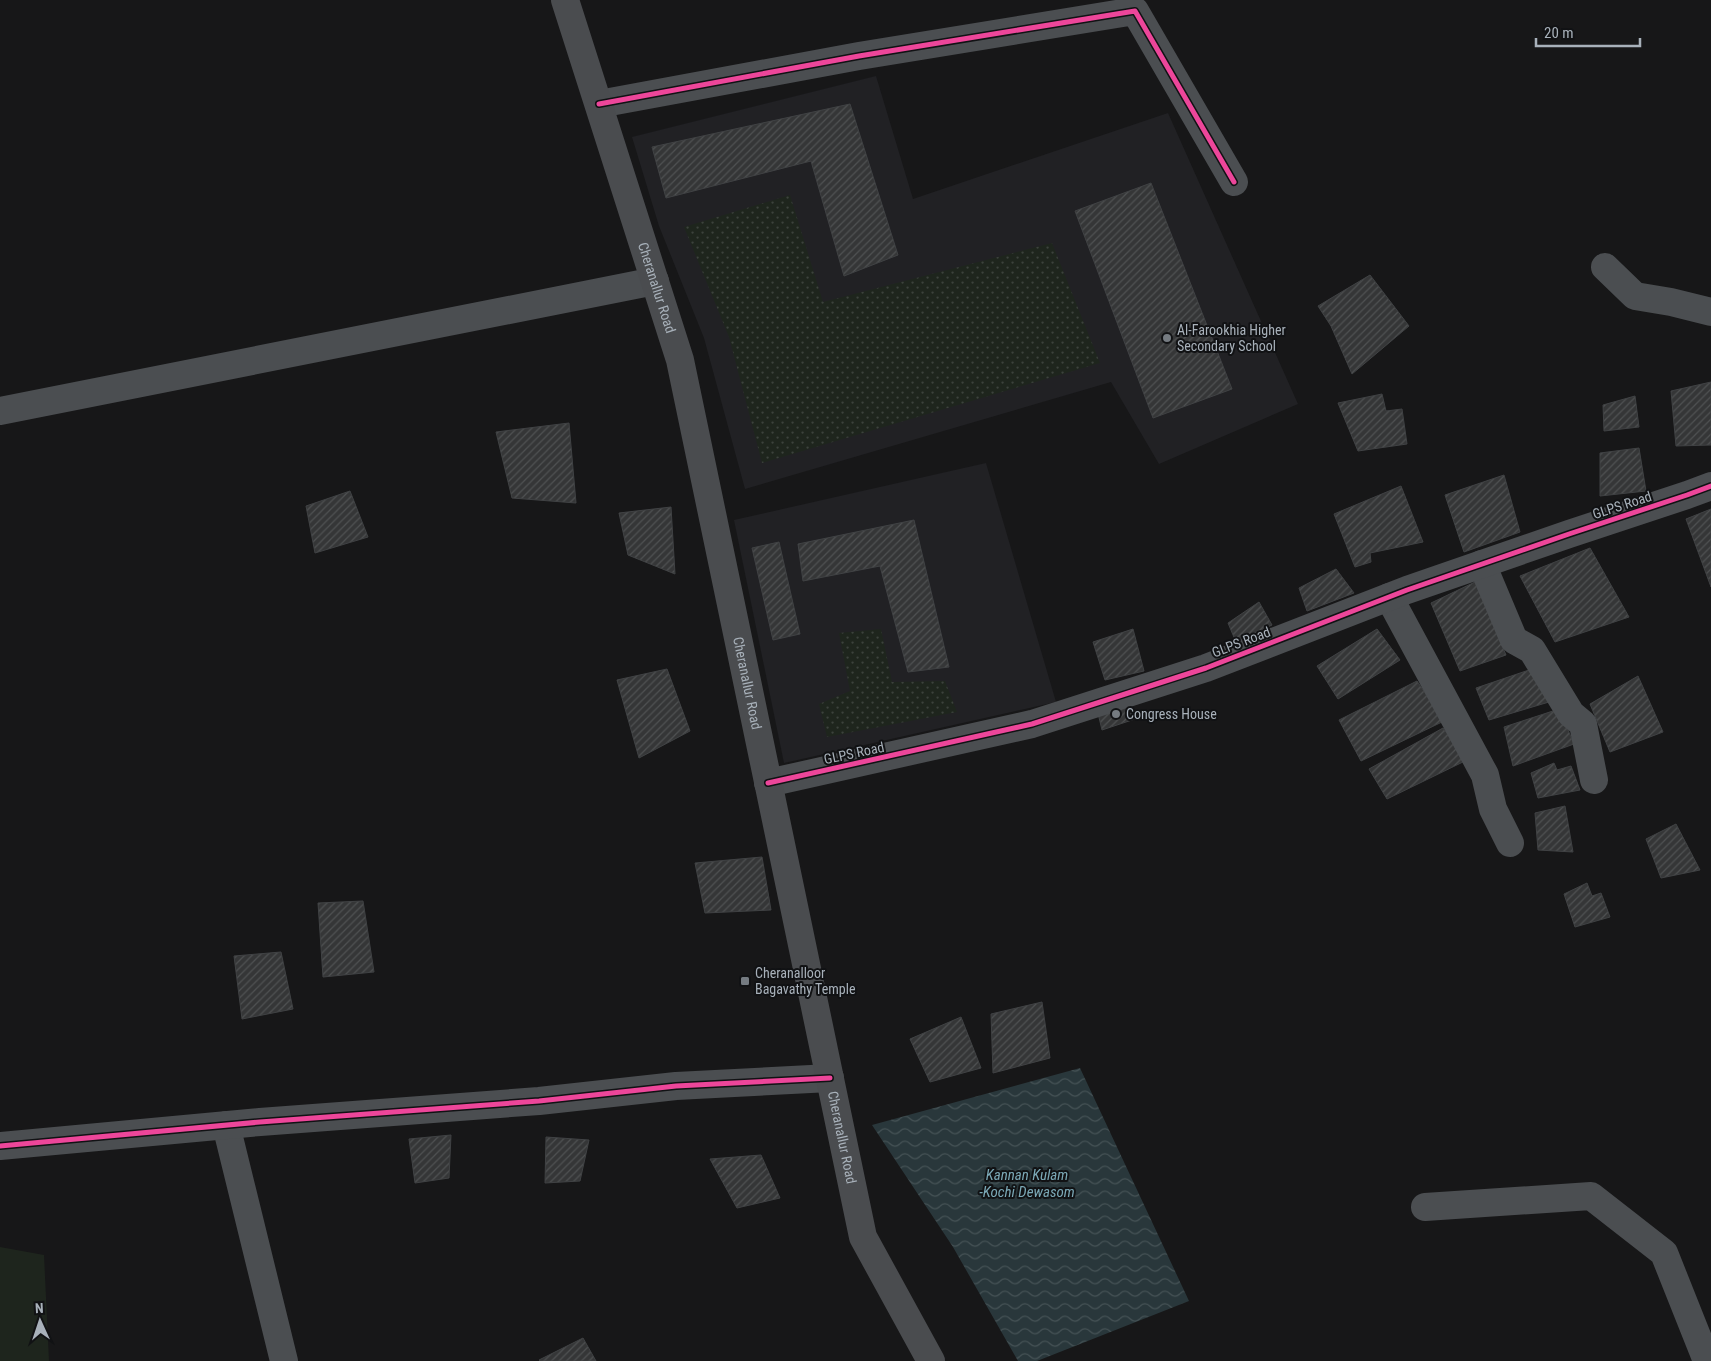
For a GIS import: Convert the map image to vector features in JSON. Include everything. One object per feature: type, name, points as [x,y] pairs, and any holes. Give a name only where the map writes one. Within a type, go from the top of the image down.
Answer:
[{"type":"main road","name":"Cheranallur Road","points":[[565,0],[680,360],[863,1237],[931,1361]]},
{"type":"street","points":[[599,104],[859,56],[1135,11],[1234,182]]},
{"type":"street","points":[[1605,268],[1635,296],[1711,312]]},
{"type":"street","points":[[0,411],[655,280]]},
{"type":"street","name":"GLPS Road","points":[[768,783],[1032,724],[1206,668],[1389,597],[1711,486]]},
{"type":"street","points":[[1482,564],[1514,640],[1532,650],[1571,714],[1583,724],[1594,780]]},
{"type":"street","points":[[1389,597],[1485,775],[1493,809],[1510,843]]},
{"type":"street","points":[[0,1146],[226,1125],[539,1101],[676,1086],[830,1078]]},
{"type":"street","points":[[226,1125],[284,1361]]},
{"type":"street","points":[[1425,1206],[1591,1196],[1664,1253],[1707,1361]]},
{"type":"shaded area","points":[[876,76],[913,199],[1168,113],[1298,404],[1159,464],[1111,382],[745,489],[704,338],[659,226],[632,137]]},
{"type":"shaded area","points":[[790,195],[823,302],[1052,243],[1100,363],[762,463],[729,337],[684,227]]},
{"type":"shaded area","points":[[986,463],[1056,702],[784,763],[734,520]]},
{"type":"shaded area","points":[[881,629],[892,682],[945,681],[957,712],[827,737],[819,704],[850,691],[839,633]]},
{"type":"shaded area","points":[[0,1247],[44,1255],[49,1361],[0,1361]]},
{"type":"water","name":"Kannan Kulam -Kochi Dewasom","points":[[1080,1068],[1189,1301],[1037,1361],[1018,1361],[953,1247],[872,1125]]},
{"type":"building","points":[[850,104],[898,255],[844,276],[811,161],[666,198],[652,147]]},
{"type":"building","name":"Al-Farookhia Higher Secondary School","points":[[1151,183],[1232,389],[1153,418],[1075,211]]},
{"type":"building","points":[[1370,275],[1409,326],[1352,374],[1331,326],[1318,306]]},
{"type":"building","points":[[1711,382],[1711,445],[1676,446],[1671,391]]},
{"type":"building","points":[[1382,394],[1386,411],[1402,409],[1407,444],[1358,451],[1338,403]]},
{"type":"building","points":[[1635,396],[1639,427],[1604,431],[1603,405]]},
{"type":"building","points":[[569,423],[576,503],[512,498],[496,432]]},
{"type":"building","points":[[1639,448],[1646,491],[1600,496],[1600,453]]},
{"type":"building","points":[[1504,475],[1520,532],[1464,552],[1445,495]]},
{"type":"building","points":[[1401,486],[1423,542],[1370,553],[1371,562],[1355,567],[1334,514]]},
{"type":"building","points":[[350,491],[368,537],[315,553],[306,506]]},
{"type":"building","points":[[671,507],[675,574],[628,555],[619,513]]},
{"type":"building","points":[[1711,509],[1711,587],[1686,519]]},
{"type":"building","points":[[914,520],[949,667],[908,672],[880,566],[803,581],[798,544]]},
{"type":"building","points":[[779,542],[800,634],[773,640],[752,548]]},
{"type":"building","points":[[1590,548],[1629,617],[1555,642],[1520,576]]},
{"type":"building","points":[[1336,569],[1354,593],[1307,611],[1299,588]]},
{"type":"building","points":[[1475,582],[1506,655],[1460,671],[1431,603]]},
{"type":"building","points":[[1259,602],[1272,625],[1236,642],[1228,623]]},
{"type":"building","points":[[1133,629],[1144,671],[1105,680],[1093,642]]},
{"type":"building","points":[[1377,629],[1400,660],[1338,699],[1317,666]]},
{"type":"building","points":[[667,669],[690,731],[639,758],[617,680]]},
{"type":"building","points":[[1529,670],[1549,702],[1489,720],[1476,688]]},
{"type":"building","points":[[1638,676],[1663,732],[1610,752],[1590,704]]},
{"type":"building","points":[[1417,681],[1444,721],[1361,761],[1339,720]]},
{"type":"building","name":"Congress House","points":[[1126,698],[1135,719],[1102,730],[1097,709]]},
{"type":"building","points":[[1559,709],[1574,744],[1513,766],[1504,727]]},
{"type":"building","points":[[1443,728],[1467,760],[1387,799],[1369,769]]},
{"type":"building","points":[[1554,763],[1557,770],[1571,766],[1580,790],[1538,798],[1531,773]]},
{"type":"building","points":[[1565,806],[1573,852],[1538,850],[1535,813]]},
{"type":"building","points":[[1676,824],[1700,870],[1661,878],[1646,839]]},
{"type":"building","points":[[762,857],[771,910],[705,913],[695,863]]},
{"type":"building","points":[[1587,883],[1592,896],[1601,893],[1610,917],[1575,927],[1564,894]]},
{"type":"building","points":[[363,901],[374,972],[323,977],[318,903]]},
{"type":"building","points":[[281,952],[293,1009],[242,1019],[234,956]]},
{"type":"building","points":[[1042,1002],[1050,1058],[993,1073],[991,1014]]},
{"type":"building","points":[[961,1017],[981,1068],[930,1082],[910,1039]]},
{"type":"building","points":[[451,1135],[449,1178],[415,1183],[409,1139]]},
{"type":"building","points":[[546,1137],[589,1140],[580,1181],[545,1183]]},
{"type":"building","points":[[761,1155],[780,1198],[737,1208],[710,1159]]},
{"type":"building","points":[[583,1338],[596,1361],[539,1360]]},
{"type":"cycle path","points":[[599,104],[859,56],[1135,11],[1234,182]]},
{"type":"cycle path","points":[[768,783],[1032,724],[1206,668],[1407,590],[1711,486]]},
{"type":"cycle path","points":[[0,1146],[260,1122],[539,1101],[676,1086],[830,1078]]},
{"type":"place","name":"Al-Farookhia Higher Secondary School","points":[[1167,338]]},
{"type":"place","name":"Congress House","points":[[1116,714]]},
{"type":"place","name":"Cheranalloor Bagavathy Temple","points":[[745,981]]}]
